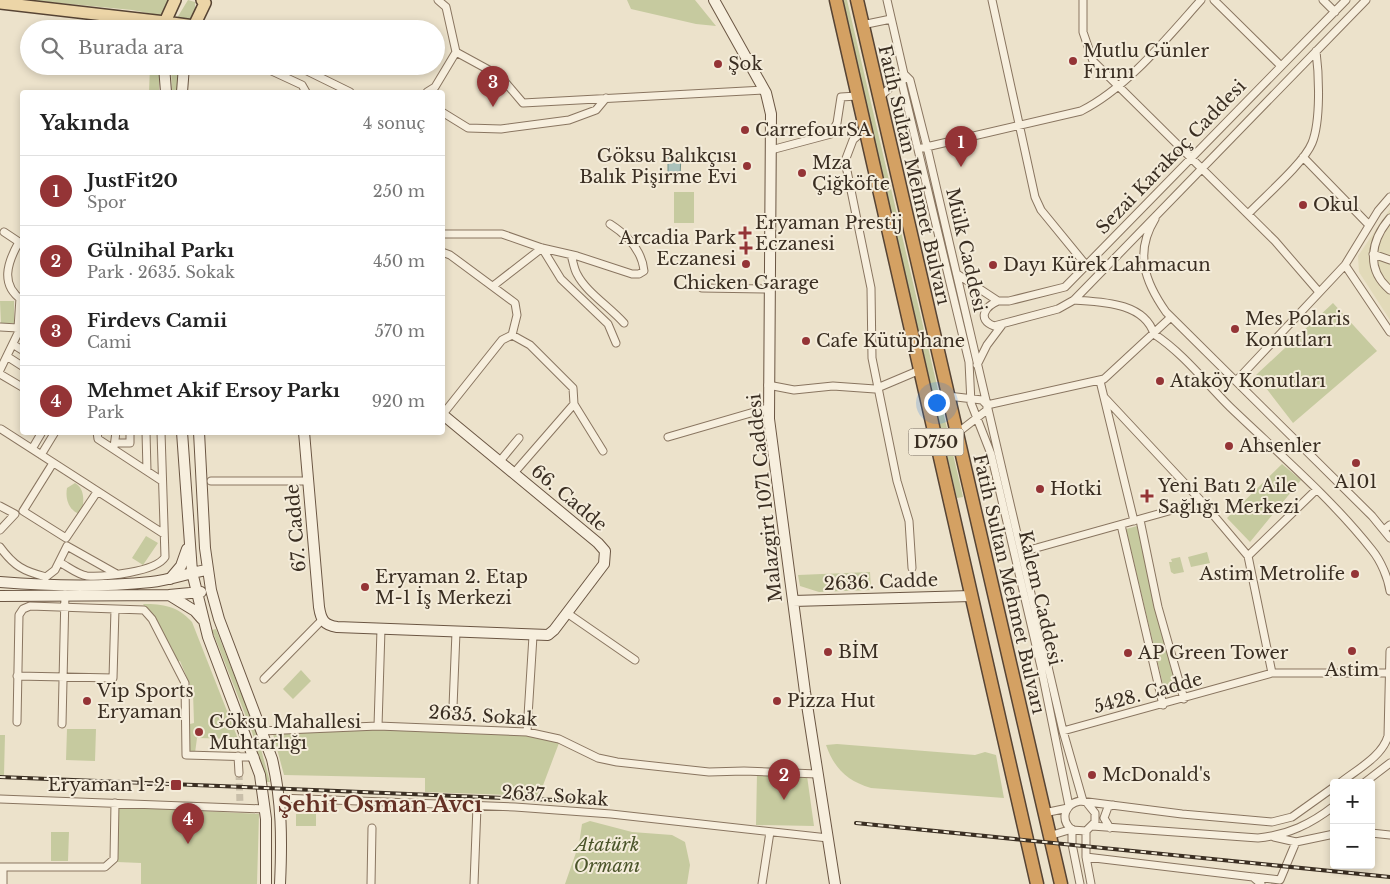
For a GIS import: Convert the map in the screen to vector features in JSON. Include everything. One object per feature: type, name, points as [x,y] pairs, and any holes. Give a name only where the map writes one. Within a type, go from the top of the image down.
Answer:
[{"type":"highway","name":"Fatih Sultan Mehmet Bulvarı","points":[[836,0],[1037,884]]},
{"type":"highway","name":"Fatih Sultan Mehmet Bulvarı","points":[[857,0],[1060,884]]},
{"type":"main road","points":[[167,20],[175,0]]},
{"type":"main road","points":[[197,20],[205,1]]},
{"type":"main road","points":[[0,3],[122,20]]},
{"type":"street","points":[[438,0],[446,7],[456,52],[445,70]]},
{"type":"street","name":"Malazgirt 1071 Caddesi","points":[[714,0],[764,90],[771,114],[768,408],[793,600],[835,884]]},
{"type":"street","name":"Mülk Caddesi","points":[[887,0],[904,74],[902,83],[968,362],[971,400]]},
{"type":"street","points":[[992,0],[1038,204],[1086,265]]},
{"type":"street","points":[[1083,0],[1083,32],[1093,61],[1248,214],[1319,292]]},
{"type":"street","points":[[918,149],[1081,111],[1094,104],[1118,85],[1157,50],[1201,0]]},
{"type":"street","points":[[1214,0],[1280,66]]},
{"type":"street","points":[[1323,0],[1335,12]]},
{"type":"street","name":"Sezai Karakoç Caddesi","points":[[998,301],[1009,301],[1057,291],[1065,287],[1346,0]]},
{"type":"street","points":[[977,366],[986,345],[1002,325],[1008,321],[1058,309],[1074,300],[1366,0]]},
{"type":"street","points":[[862,25],[891,19]]},
{"type":"street","points":[[1248,214],[1303,156],[1314,137],[1320,86],[1316,51]]},
{"type":"street","points":[[456,52],[500,76],[523,103],[764,90]]},
{"type":"street","points":[[878,98],[904,74]]},
{"type":"street","name":"Mülk Caddesi","points":[[904,74],[910,80],[987,405]]},
{"type":"street","points":[[165,75],[166,90]]},
{"type":"street","points":[[182,90],[183,75]]},
{"type":"street","points":[[280,75],[302,85],[305,90]]},
{"type":"street","points":[[315,75],[346,90]]},
{"type":"street","points":[[430,90],[435,87],[442,75]]},
{"type":"street","points":[[771,150],[831,134],[837,123],[841,97],[857,96]]},
{"type":"street","points":[[445,114],[468,128],[501,129],[569,120],[596,110],[606,98]]},
{"type":"street","points":[[866,129],[853,140],[845,161],[870,288],[872,358],[897,481],[909,521],[912,568]]},
{"type":"street","points":[[1303,156],[1369,225]]},
{"type":"street","points":[[1237,380],[1344,265],[1369,225],[1390,197]]},
{"type":"street","points":[[1161,209],[1150,227],[1143,255],[1146,274],[1152,292],[1171,317],[1387,527],[1390,538]]},
{"type":"street","points":[[1390,218],[1381,228],[1372,254],[1374,268],[1390,290]]},
{"type":"street","points":[[445,234],[502,234],[542,248],[632,274],[639,274],[644,271],[640,255],[620,231],[610,224]]},
{"type":"street","points":[[4,232],[20,242]]},
{"type":"street","points":[[20,244],[11,255],[6,278],[10,289],[20,298]]},
{"type":"street","points":[[493,286],[542,248]]},
{"type":"street","points":[[542,248],[562,279],[608,324],[616,343]]},
{"type":"street","points":[[445,253],[515,303],[517,314],[512,336]]},
{"type":"street","points":[[1372,254],[1390,260]]},
{"type":"street","points":[[571,255],[577,274],[590,292],[610,307],[624,323]]},
{"type":"street","points":[[1344,265],[1390,332]]},
{"type":"street","points":[[957,274],[998,301]]},
{"type":"street","points":[[702,288],[770,289]]},
{"type":"street","points":[[1074,300],[1110,303],[1133,311],[1147,321],[1154,334],[1172,346],[1220,397],[1316,490],[1373,551],[1385,574],[1390,591]]},
{"type":"street","points":[[998,301],[989,305],[984,310],[984,316],[989,324],[994,326],[1002,325]]},
{"type":"street","points":[[987,405],[1100,381],[1112,374],[1171,317]]},
{"type":"street","points":[[0,327],[20,325],[14,345],[0,372],[20,386]]},
{"type":"street","points":[[445,411],[502,340],[512,336],[530,345],[573,388],[574,404],[603,451]]},
{"type":"street","points":[[14,345],[20,349]]},
{"type":"street","points":[[8,357],[20,365]]},
{"type":"street","points":[[768,386],[794,390],[826,386],[861,390],[878,388],[920,370]]},
{"type":"street","points":[[1100,381],[1158,607],[1184,699]]},
{"type":"street","points":[[947,395],[971,400],[982,400],[987,405]]},
{"type":"street","points":[[1104,397],[1204,504],[1248,556],[1272,674]]},
{"type":"street","name":"Kalem Caddesi","points":[[971,400],[976,417],[992,454],[1041,667],[1068,807]]},
{"type":"street","points":[[514,474],[574,404]]},
{"type":"street","points":[[956,434],[987,410],[987,405]]},
{"type":"street","name":"Kalem Caddesi","points":[[987,405],[1063,731],[1085,802]]},
{"type":"street","points":[[668,437],[768,408]]},
{"type":"street","name":"66. Cadde","points":[[445,416],[598,542],[604,551],[604,564],[552,632],[543,636],[533,636]]},
{"type":"street","points":[[1,429],[164,534]]},
{"type":"street","points":[[32,449],[40,435]]},
{"type":"street","points":[[41,455],[53,435]]},
{"type":"street","points":[[97,435],[98,439],[114,446],[147,472],[162,481]]},
{"type":"street","points":[[114,446],[116,435]]},
{"type":"street","points":[[114,446],[130,443],[130,435]]},
{"type":"street","points":[[146,435],[147,472]]},
{"type":"street","points":[[59,562],[86,576],[142,570],[161,562],[165,556],[161,435]]},
{"type":"street","points":[[182,435],[192,572],[203,620],[255,757],[260,775],[265,809],[266,884]]},
{"type":"street","points":[[199,435],[207,570],[219,619],[272,759],[279,798],[282,836],[280,884]]},
{"type":"street","name":"67. Cadde","points":[[304,435],[322,620]]},
{"type":"street","points":[[500,461],[519,438]]},
{"type":"street","points":[[54,463],[23,511],[66,538],[97,492]]},
{"type":"street","points":[[211,482],[308,481]]},
{"type":"street","points":[[1248,556],[1316,490]]},
{"type":"street","points":[[1022,552],[1187,506],[1204,504]]},
{"type":"street","points":[[0,506],[15,514],[0,530]]},
{"type":"street","points":[[1121,525],[1163,705]]},
{"type":"street","points":[[170,579],[181,566],[189,543]]},
{"type":"street","points":[[0,547],[16,566],[25,571],[46,576],[55,570],[67,546],[115,573]]},
{"type":"street","points":[[0,582],[28,584],[132,583],[170,579],[192,572],[207,570]]},
{"type":"street","points":[[0,596],[65,594],[170,595],[211,590]]},
{"type":"street","points":[[62,724],[65,594]]},
{"type":"street","points":[[170,595],[195,611],[203,620]]},
{"type":"street","name":"2636. Cadde","points":[[793,600],[970,596]]},
{"type":"street","points":[[17,722],[19,615],[23,609],[30,606],[144,610],[152,619],[184,683],[186,755],[255,757]]},
{"type":"street","points":[[17,676],[113,678],[115,609]]},
{"type":"street","points":[[567,613],[635,660]]},
{"type":"street","points":[[264,679],[322,620],[334,626],[533,636],[527,732]]},
{"type":"street","points":[[378,726],[381,629]]},
{"type":"street","points":[[453,707],[456,632]]},
{"type":"street","points":[[1345,779],[1378,754],[1386,744],[1388,736],[1390,651]]},
{"type":"street","name":"5428. Cadde","points":[[1063,731],[1272,674],[1390,673]]},
{"type":"street","name":"2635. Sokak","points":[[261,731],[378,726],[527,732],[559,739],[598,758],[617,762],[702,772],[818,774]]},
{"type":"street","points":[[238,756],[238,773]]},
{"type":"street","points":[[1369,779],[1390,762]]},
{"type":"street","points":[[1044,813],[1068,807],[1077,802],[1085,802],[1182,814],[1272,822],[1292,817],[1330,790]]},
{"type":"street","name":"2637. Sokak","points":[[279,798],[477,806],[612,814],[828,838]]},
{"type":"street","points":[[0,799],[240,806],[265,809]]},
{"type":"street","points":[[1085,802],[1095,813],[1089,829],[1086,857],[1091,884]]},
{"type":"street","points":[[3,884],[2,867],[105,866],[110,863],[114,859],[115,803]]},
{"type":"street","points":[[1110,828],[1104,818],[1108,807],[1112,804]]},
{"type":"street","points":[[474,884],[477,806]]},
{"type":"street","points":[[1068,807],[1065,820],[1072,830],[1072,844],[1080,884]]},
{"type":"street","points":[[1272,837],[1307,825],[1330,809]]},
{"type":"street","points":[[371,884],[372,828]]},
{"type":"street","points":[[1050,836],[1072,830],[1110,828],[1249,838],[1272,837],[1296,842],[1330,835]]},
{"type":"street","points":[[762,884],[770,832]]},
{"type":"street","points":[[1375,833],[1390,835]]},
{"type":"street","points":[[1086,857],[1253,877],[1280,882],[1296,842]]},
{"type":"street","points":[[1253,877],[1261,884]]},
{"type":"shaded area","points":[[1390,209],[1390,320],[1359,272],[1358,256]]},
{"type":"green space","points":[[29,0],[169,0],[163,16],[132,10]]},
{"type":"green space","points":[[188,0],[195,2],[195,14],[189,20],[178,20],[177,18]]},
{"type":"green space","points":[[627,0],[695,0],[716,26],[696,24],[631,9]]},
{"type":"green space","points":[[842,0],[847,0],[963,497],[957,498]]},
{"type":"green space","points":[[150,75],[159,75],[159,90],[149,90]]},
{"type":"green space","points":[[171,75],[179,75],[178,90],[172,90]]},
{"type":"green space","points":[[674,192],[694,192],[694,223],[674,223]]},
{"type":"green space","points":[[0,301],[14,301],[14,323],[1,324]]},
{"type":"green space","points":[[1333,303],[1377,351],[1293,423],[1256,375]]},
{"type":"green space","points":[[1282,464],[1301,480],[1250,542],[1227,518]]},
{"type":"green space","points":[[75,483],[81,488],[83,496],[82,511],[79,514],[68,504],[67,488]]},
{"type":"green space","points":[[1137,526],[1177,689],[1165,693],[1126,529]]},
{"type":"green space","points":[[146,536],[158,543],[143,565],[132,558]]},
{"type":"green space","points":[[1207,552],[1210,563],[1191,567],[1188,557]]},
{"type":"green space","points":[[1180,557],[1184,572],[1174,574],[1171,572],[1169,562],[1172,562],[1171,559]]},
{"type":"green space","points":[[870,572],[871,590],[819,592],[800,586],[798,575]]},
{"type":"green space","points":[[143,604],[176,609],[192,622],[238,739],[197,738],[195,753],[190,753],[190,724],[194,723],[193,692],[180,661],[176,662],[172,648]]},
{"type":"green space","points":[[216,629],[256,731],[270,782],[266,782],[252,732],[212,630]]},
{"type":"green space","points":[[301,670],[311,681],[293,699],[283,689]]},
{"type":"green space","points":[[67,729],[96,729],[95,761],[66,760]]},
{"type":"green space","points":[[374,729],[518,734],[559,743],[539,796],[425,792],[425,778],[284,775],[273,734]]},
{"type":"green space","points":[[0,735],[5,735],[4,775],[0,775]]},
{"type":"green space","points":[[837,744],[975,755],[985,752],[996,755],[1004,798],[871,788],[855,782],[837,767],[826,745]]},
{"type":"green space","points":[[757,773],[807,776],[814,826],[756,825]]},
{"type":"green space","points":[[118,807],[259,814],[257,884],[141,884],[141,863],[117,862]]},
{"type":"green space","points":[[296,814],[316,814],[316,826],[296,826]]},
{"type":"green space","name":"Atatürk Ormanı","points":[[590,821],[632,832],[672,835],[685,842],[690,865],[687,884],[565,884],[579,844],[582,824]]},
{"type":"green space","points":[[51,832],[69,832],[68,861],[51,861]]},
{"type":"water","points":[[668,156],[681,156],[680,176],[668,176]]},
{"type":"tunnel","points":[[239,773],[240,804]]},
{"type":"railway","points":[[0,777],[603,802]]},
{"type":"railway","points":[[856,823],[1390,877]]},
{"type":"place","name":"Mutlu Günler Fırını","points":[[1073,61]]},
{"type":"place","name":"Şok","points":[[718,64]]},
{"type":"place","name":"Firdevs Camii","points":[[493,107]]},
{"type":"place","name":"CarrefourSA","points":[[745,130]]},
{"type":"place","name":"Göksu Balıkçısı Balık Pişirme Evi","points":[[747,166]]},
{"type":"place","name":"JustFit20","points":[[961,167]]},
{"type":"place","name":"Mza Çiğköfte","points":[[802,173]]},
{"type":"place","name":"Okul","points":[[1303,205]]},
{"type":"place","name":"Eryaman Prestij Eczanesi","points":[[745,233]]},
{"type":"place","name":"Arcadia Park Eczanesi","points":[[746,248]]},
{"type":"place","name":"Chicken Garage","points":[[746,264]]},
{"type":"place","name":"Dayı Kürek Lahmacun","points":[[993,265]]},
{"type":"place","name":"Mes Polaris Konutları","points":[[1235,329]]},
{"type":"place","name":"Cafe Kütüphane","points":[[806,341]]},
{"type":"place","name":"Ataköy Konutları","points":[[1160,381]]},
{"type":"place","name":"Ahsenler","points":[[1229,446]]},
{"type":"place","name":"A101","points":[[1356,463]]},
{"type":"place","name":"Hotki","points":[[1040,489]]},
{"type":"place","name":"Yeni Batı 2 Aile Sağlığı Merkezi","points":[[1147,496]]},
{"type":"place","name":"Astim Metrolife","points":[[1355,574]]},
{"type":"place","name":"Eryaman 2. Etap M-1 İş Merkezi","points":[[365,587]]},
{"type":"place","name":"Astim","points":[[1352,651]]},
{"type":"place","name":"BİM","points":[[828,652]]},
{"type":"place","name":"AP Green Tower","points":[[1128,653]]},
{"type":"place","name":"Vip Sports Eryaman","points":[[87,701]]},
{"type":"place","name":"Pizza Hut","points":[[777,701]]},
{"type":"place","name":"Göksu Mahallesi Muhtarlığı","points":[[199,732]]},
{"type":"place","name":"McDonald's","points":[[1092,775]]},
{"type":"place","name":"Eryaman 1-2","points":[[176,785]]},
{"type":"place","name":"Gülnihal Parkı","points":[[784,800]]},
{"type":"place","name":"Mehmet Akif Ersoy Parkı","points":[[188,844]]},
{"type":"district","name":"Şehit Osman Avcı","points":[[380,804]]}]
